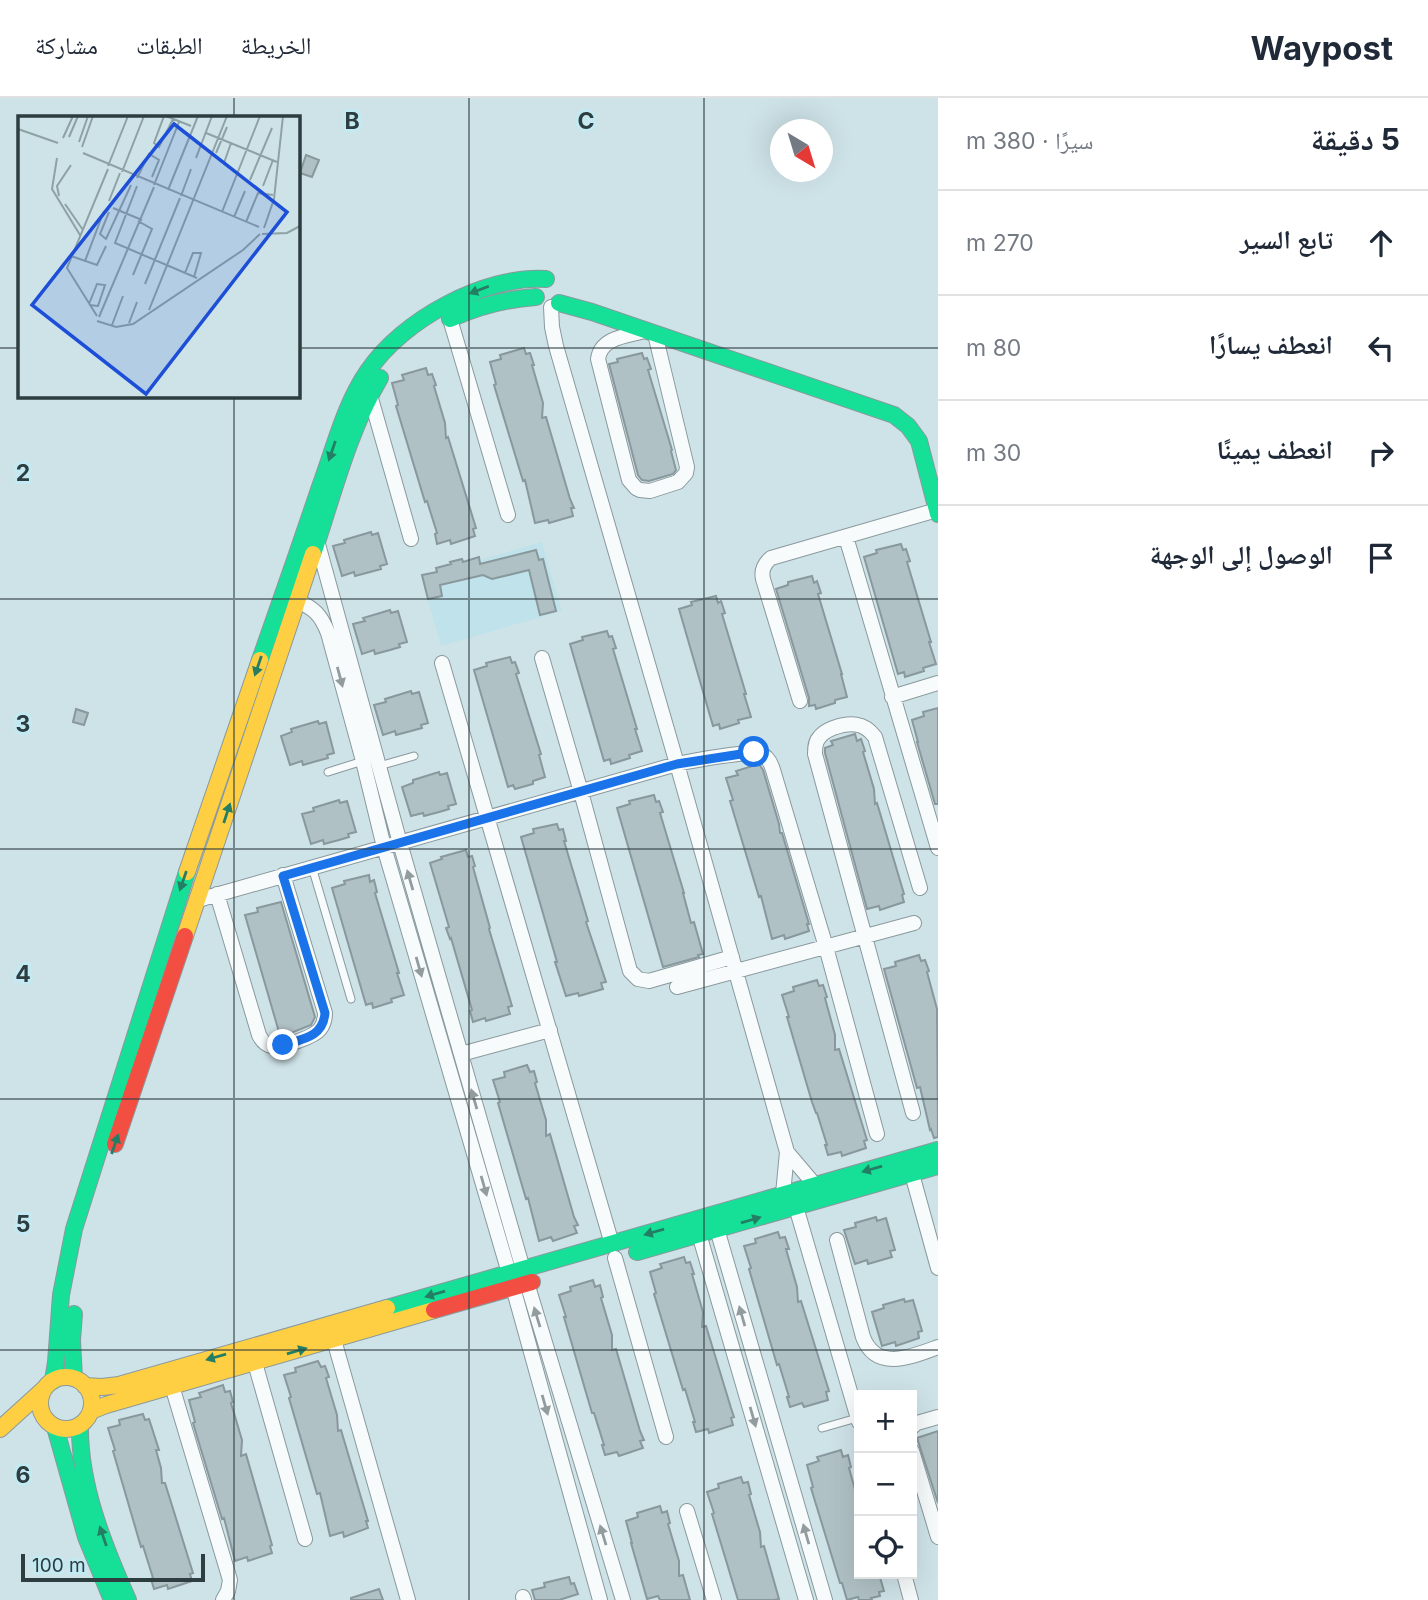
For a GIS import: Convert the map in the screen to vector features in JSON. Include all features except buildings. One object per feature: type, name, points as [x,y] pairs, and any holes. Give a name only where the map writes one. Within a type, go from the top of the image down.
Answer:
[{"type":"street","points":[[546,279],[536,288],[536,297],[541,305],[559,296]]},
{"type":"street","points":[[112,1600],[86,1537],[52,1425],[44,1418],[40,1404],[56,1367],[60,1303],[77,1217],[173,911],[346,410],[370,367],[407,331],[452,303],[488,287],[514,280],[554,279],[559,296],[552,327],[556,346],[787,1152],[783,1194]]},
{"type":"street","points":[[559,296],[593,312],[651,333],[894,415],[904,421],[919,440],[938,512],[771,558],[764,565],[763,579],[800,701]]},
{"type":"street","points":[[0,1431],[21,1426],[52,1425],[72,1429],[87,1419],[91,1411],[90,1394],[79,1382],[72,1340],[75,1287],[97,1196],[354,431],[370,395],[382,375],[398,357],[450,318],[495,302],[536,297]]},
{"type":"street","points":[[450,318],[508,515]]},
{"type":"street","points":[[651,333],[687,467],[686,473],[678,482],[645,491],[636,488],[629,480],[598,359],[601,349],[609,341],[651,333]]},
{"type":"street","points":[[370,395],[411,539]]},
{"type":"street","points":[[846,537],[938,848]]},
{"type":"street","points":[[318,544],[461,1054],[600,1600]]},
{"type":"street","points":[[297,601],[311,607],[324,622],[384,847],[518,1278],[623,1600]]},
{"type":"street","points":[[542,658],[629,966],[638,979],[649,981],[826,947],[915,923]]},
{"type":"street","points":[[442,663],[666,1437]]},
{"type":"street","points":[[892,696],[938,683]]},
{"type":"street","points":[[913,1113],[814,754],[819,737],[825,732],[850,723],[858,724],[875,737],[920,888]]},
{"type":"street","points":[[198,900],[677,764],[754,752],[761,754],[771,763],[826,947],[877,1134]]},
{"type":"street","points":[[218,894],[259,1035],[267,1044],[283,1045],[313,1035],[323,1026],[325,1013],[283,876]]},
{"type":"street","points":[[677,987],[734,964]]},
{"type":"street","points":[[461,1054],[550,1030]]},
{"type":"street","points":[[0,1431],[48,1385],[67,1377],[102,1387],[119,1385],[614,1251],[783,1194],[938,1150]]},
{"type":"street","points":[[787,1152],[814,1185]]},
{"type":"street","points":[[614,1251],[699,1234],[938,1166]]},
{"type":"street","points":[[912,1174],[938,1268]]},
{"type":"street","points":[[796,1207],[854,1403]]},
{"type":"street","points":[[717,1229],[825,1600]]},
{"type":"street","points":[[699,1234],[806,1600]]},
{"type":"street","points":[[836,1240],[863,1337],[873,1354],[892,1360],[938,1347]]},
{"type":"street","points":[[91,1411],[334,1340],[518,1278]]},
{"type":"street","points":[[334,1340],[408,1600]]},
{"type":"street","points":[[254,1363],[305,1539]]},
{"type":"street","points":[[172,1386],[230,1580],[223,1600]]},
{"type":"street","points":[[917,1423],[938,1417]]},
{"type":"street","points":[[80,1425],[79,1444],[88,1492],[128,1600]]},
{"type":"street","points":[[913,1453],[938,1537]]},
{"type":"street","points":[[687,1511],[714,1600]]},
{"type":"street","points":[[905,1579],[911,1600]]},
{"type":"lane","points":[[379,766],[414,757]]},
{"type":"lane","points":[[328,772],[363,761]]},
{"type":"lane","points":[[312,867],[351,999]]},
{"type":"lane","points":[[822,1429],[854,1421]]},
{"type":"shaded area","points":[[542,542],[562,611],[441,646],[421,577]]},
{"type":"traffic: fast","points":[[260,660],[341,426],[368,371],[383,352],[402,335],[447,304],[497,285],[546,279]]},
{"type":"traffic: fast","points":[[450,319],[492,304],[536,297]]},
{"type":"traffic: fast","points":[[559,303],[894,415],[908,426],[919,441],[938,514]]},
{"type":"traffic: fast","points":[[313,554],[350,442],[380,378]]},
{"type":"traffic: fast","points":[[53,1381],[61,1295],[74,1229],[187,872]]},
{"type":"traffic: fast","points":[[387,1308],[938,1150]]},
{"type":"traffic: fast","points":[[637,1252],[938,1166]]},
{"type":"traffic: fast","points":[[74,1314],[74,1378]]},
{"type":"traffic: fast","points":[[80,1425],[88,1492],[102,1537],[128,1600]]},
{"type":"traffic: fast","points":[[55,1427],[86,1537],[112,1600]]},
{"type":"traffic: slow","points":[[185,936],[313,554]]},
{"type":"traffic: slow","points":[[187,872],[260,660]]},
{"type":"traffic: slow","points":[[85,1386],[119,1385],[387,1308]]},
{"type":"traffic: slow","points":[[91,1411],[434,1310]]},
{"type":"traffic: slow","points":[[66,1377],[76,1379],[84,1385],[90,1393],[92,1403],[90,1413],[84,1421],[76,1427],[66,1429],[56,1427],[48,1421],[42,1413],[40,1403],[42,1393],[48,1385],[56,1379],[66,1377]]},
{"type":"traffic: slow","points":[[0,1429],[44,1389]]},
{"type":"traffic: jam","points":[[115,1144],[185,936]]},
{"type":"traffic: jam","points":[[434,1310],[532,1282]]},
{"type":"route","points":[[283,1045],[313,1035],[323,1026],[325,1013],[283,876],[677,764],[754,752]]}]
